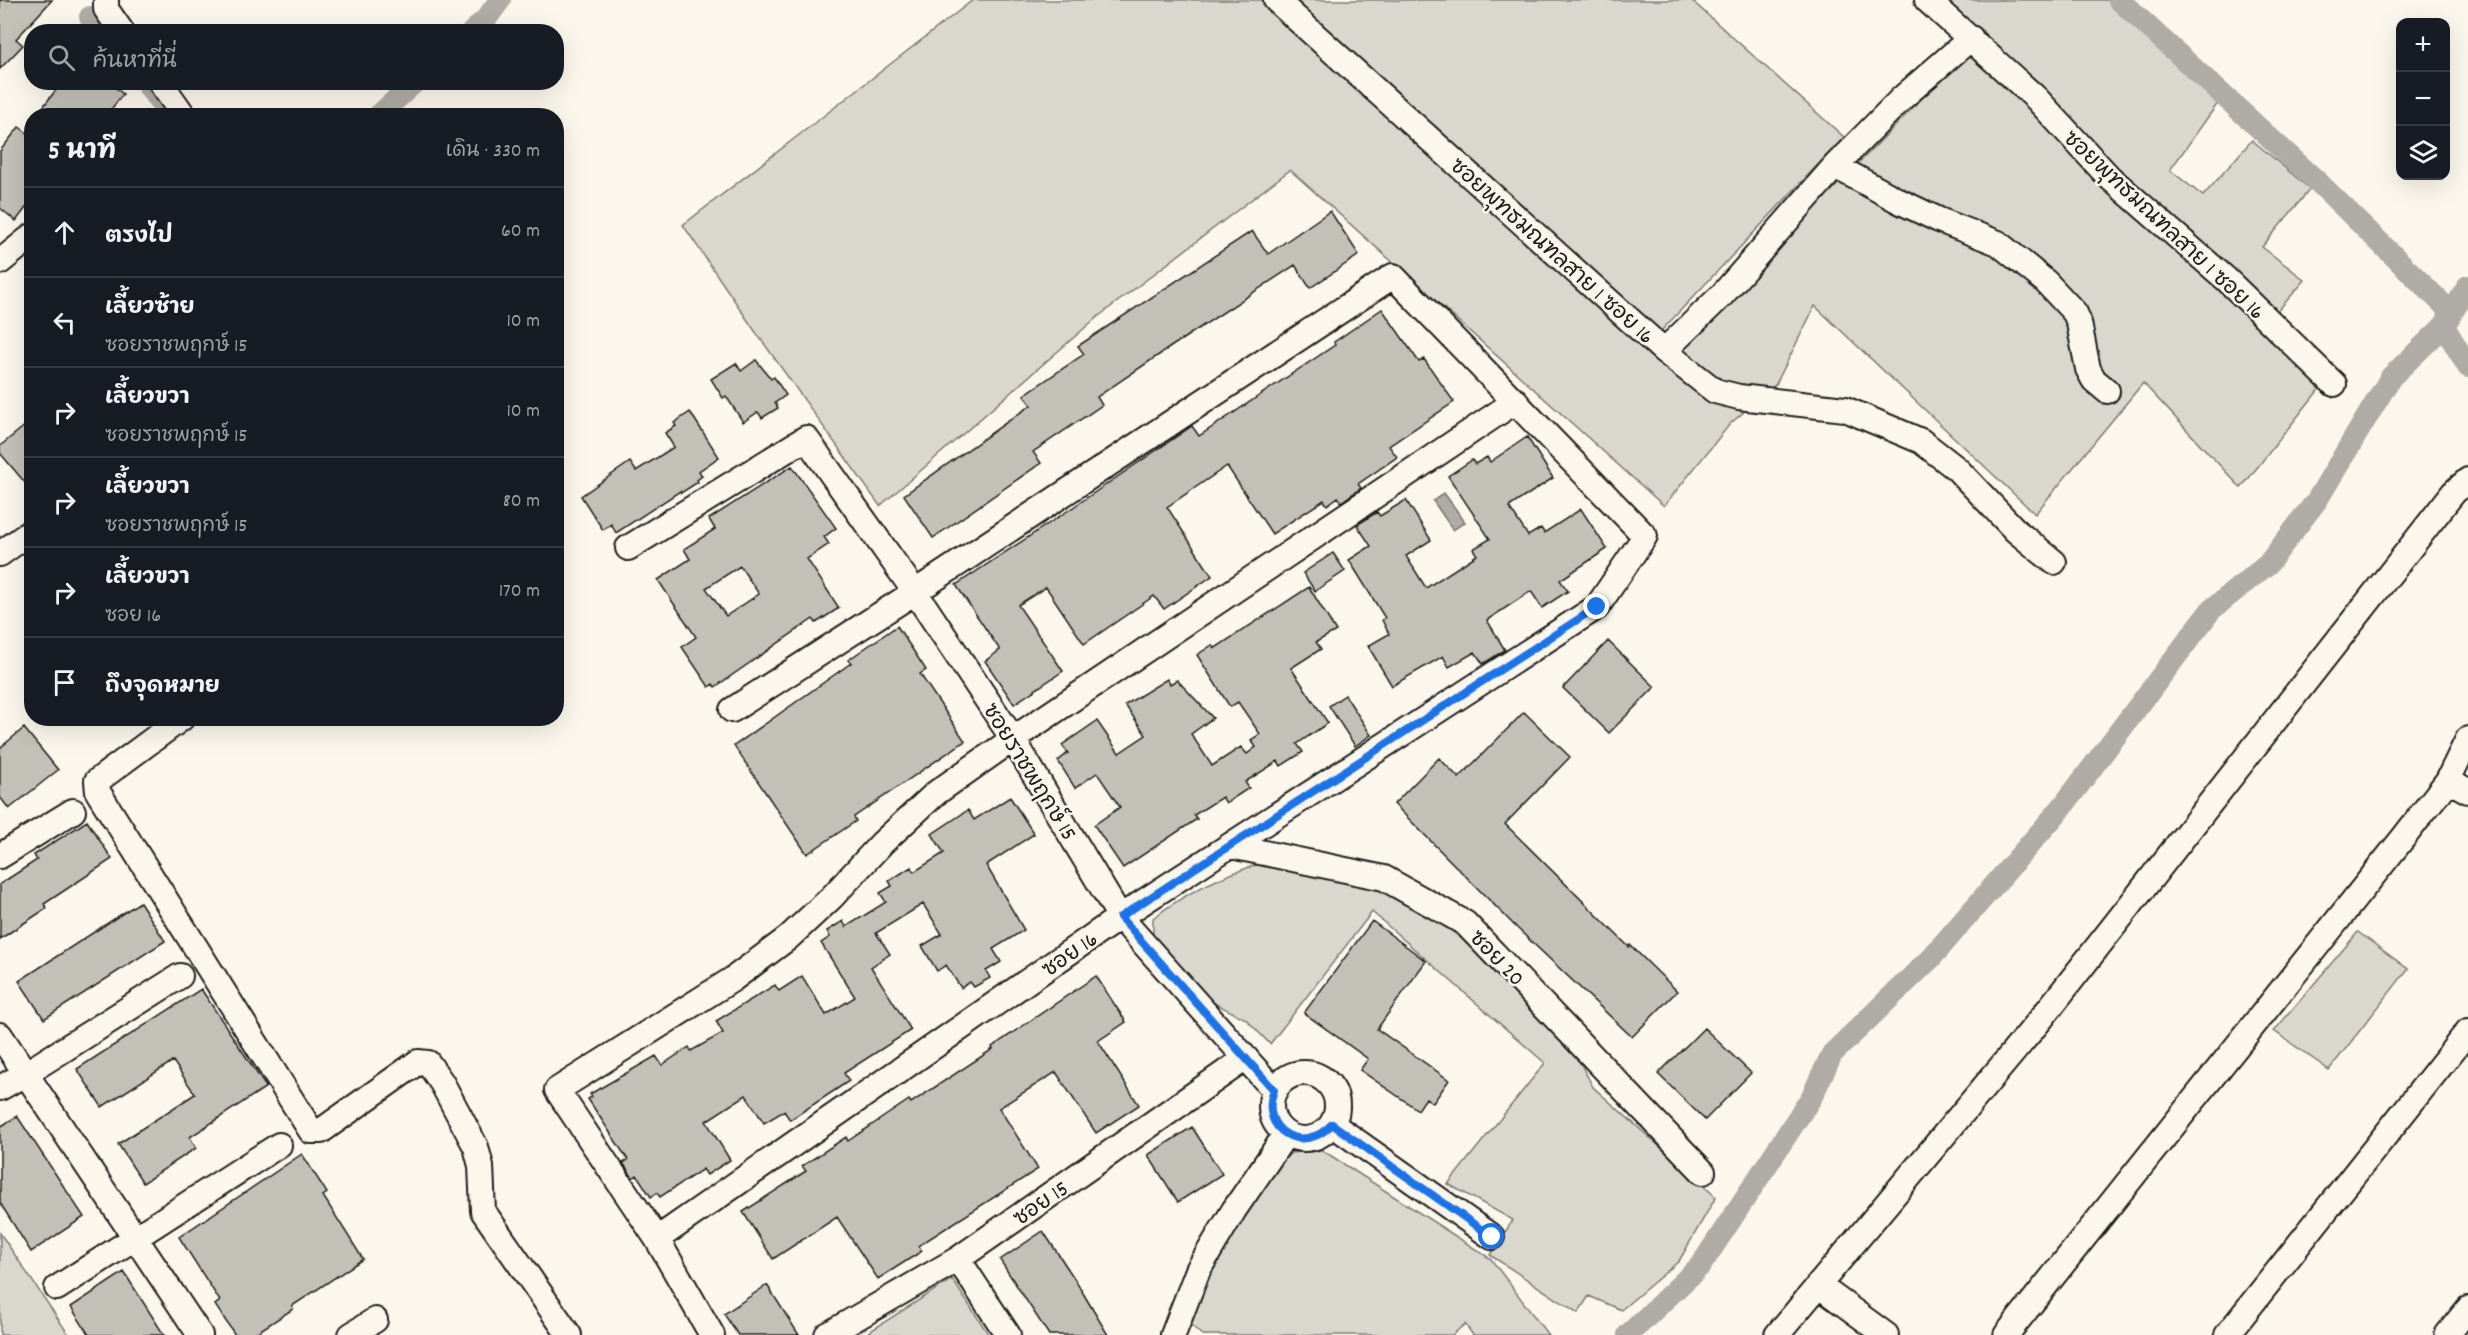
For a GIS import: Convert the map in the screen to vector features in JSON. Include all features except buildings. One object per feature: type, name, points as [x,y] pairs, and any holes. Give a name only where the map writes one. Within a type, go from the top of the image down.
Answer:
[{"type":"street","points":[[106,0],[106,9],[116,24]]},
{"type":"street","name":"ซอยพุทธมณฑลสาย 1 ซอย 16","points":[[1276,0],[1664,351],[1722,295],[1835,165],[1902,98],[1971,38]]},
{"type":"street","name":"ซอยพุทธมณฑลสาย 1 ซอย 16","points":[[1927,0],[2036,98],[2109,177],[2226,279],[2334,384]]},
{"type":"street","points":[[166,90],[178,108]]},
{"type":"street","points":[[1835,165],[1899,201],[1939,220],[1998,243],[2022,262],[2046,282],[2075,313],[2088,369],[2094,380],[2108,391]]},
{"type":"street","points":[[0,262],[24,242]]},
{"type":"street","points":[[712,1335],[657,1239],[557,1090],[734,979],[788,938],[831,898],[882,843],[936,793],[1516,401],[1393,276],[915,592],[732,710]]},
{"type":"street","points":[[1664,351],[1715,391],[1739,398],[1845,409],[1921,441],[1957,469],[2016,531],[2054,562]]},
{"type":"street","name":"ซอย 16","points":[[657,1239],[1120,917],[1597,607],[1645,536],[1516,401]]},
{"type":"street","name":"ซอยราชพฤกษ์ 15","points":[[628,548],[806,438],[915,592],[1013,739],[1120,917],[1274,1090]]},
{"type":"street","points":[[1777,1335],[2041,1019],[2454,492],[2468,480]]},
{"type":"street","points":[[0,554],[24,537]]},
{"type":"street","points":[[171,726],[97,781],[98,792],[311,1131],[321,1131],[418,1062],[428,1063],[442,1083],[476,1147],[480,1166],[483,1210],[569,1335]]},
{"type":"street","points":[[2006,1335],[2458,785],[2468,739]]},
{"type":"street","points":[[0,856],[73,811]]},
{"type":"street","name":"ซอย 20","points":[[1231,846],[1384,878],[1465,923],[1703,1172]]},
{"type":"street","points":[[0,1088],[26,1074],[180,976]]},
{"type":"street","points":[[2227,1335],[2468,1031]]},
{"type":"street","points":[[0,1035],[200,1335]]},
{"type":"street","name":"ซอย 15","points":[[827,1335],[958,1259],[1246,1058]]},
{"type":"street","points":[[1300,1072],[1321,1077],[1330,1084],[1335,1093],[1336,1115],[1332,1124],[1316,1137],[1295,1138],[1286,1134],[1273,1119],[1271,1099],[1274,1090],[1281,1081],[1300,1072]]},
{"type":"street","points":[[1332,1124],[1492,1237]]},
{"type":"street","points":[[1173,1335],[1198,1270],[1234,1210],[1286,1134]]},
{"type":"street","points":[[57,1288],[279,1145]]},
{"type":"street","points":[[958,1259],[1008,1335]]},
{"type":"street","points":[[1818,1285],[1886,1335]]},
{"type":"street","points":[[2447,1335],[2468,1309]]},
{"type":"street","points":[[351,1335],[375,1320]]},
{"type":"shaded area","points":[[973,0],[1691,0],[1844,137],[1662,330],[1676,350],[1982,37],[1946,0],[2108,0],[2154,39],[2218,103],[2170,170],[2203,196],[2252,140],[2310,189],[2262,247],[2305,280],[2274,315],[2336,368],[2241,488],[2143,383],[2035,514],[1815,306],[1776,384],[1730,424],[1664,506],[1290,170],[1095,319],[880,506],[755,331],[683,225]]},
{"type":"shaded area","points":[[1444,493],[1465,522],[1453,530],[1433,501]]},
{"type":"shaded area","points":[[1266,862],[1398,892],[1477,950],[1573,1049],[1593,1087],[1716,1197],[1679,1261],[1621,1310],[1589,1296],[1578,1313],[1490,1255],[1513,1220],[1448,1184],[1545,1063],[1372,912],[1270,1044],[1246,1019],[1204,998],[1153,940],[1153,918],[1207,884]]},
{"type":"shaded area","points":[[2358,932],[2408,969],[2329,1070],[2274,1031]]},
{"type":"shaded area","points":[[1322,1150],[1491,1259],[1548,1335],[1473,1335],[1465,1324],[1452,1335],[1202,1335],[1192,1326],[1196,1302],[1231,1230],[1272,1172],[1291,1153]]},
{"type":"shaded area","points":[[0,1233],[69,1335],[0,1335]]},
{"type":"shaded area","points":[[952,1279],[989,1335],[864,1335]]},
{"type":"waterway","points":[[481,24],[500,0]]},
{"type":"waterway","points":[[2119,0],[2319,183],[2452,313]]},
{"type":"waterway","points":[[90,17],[96,24]]},
{"type":"waterway","points":[[151,90],[165,108]]},
{"type":"waterway","points":[[387,108],[406,90]]},
{"type":"waterway","points":[[1628,1335],[1701,1265],[1811,1098],[1832,1054],[1931,958],[2063,806],[2211,610],[2268,564],[2317,500],[2391,377],[2444,326],[2468,286]]},
{"type":"waterway","points":[[2444,326],[2468,367]]},
{"type":"route","points":[[1492,1237],[1332,1124],[1316,1137],[1305,1139],[1295,1138],[1278,1128],[1270,1109],[1274,1090],[1120,917],[1597,607]]}]
